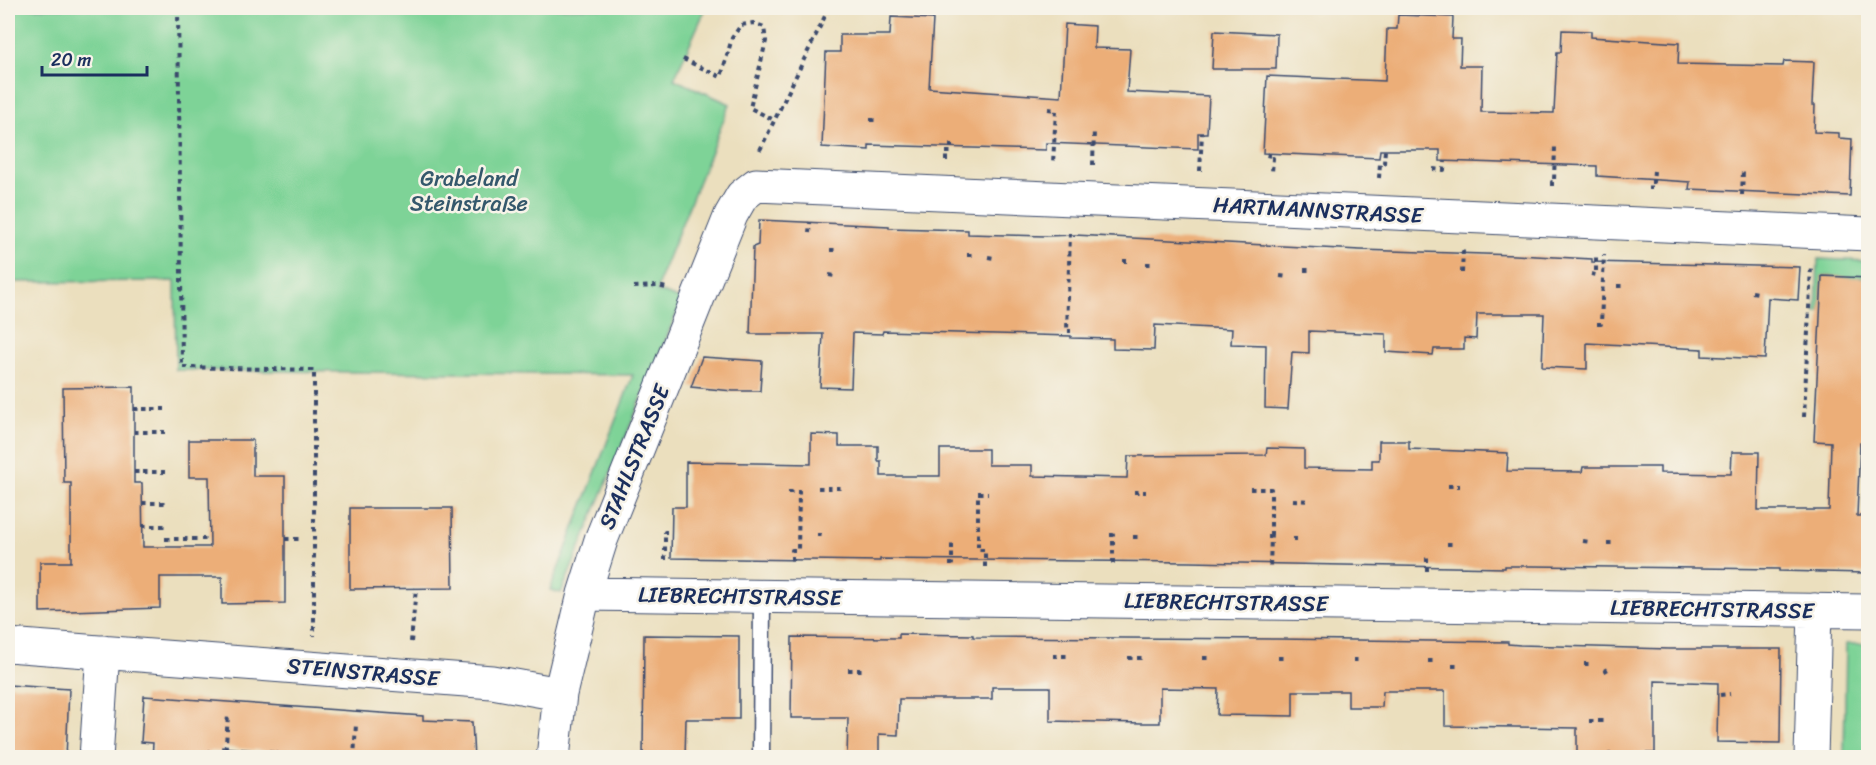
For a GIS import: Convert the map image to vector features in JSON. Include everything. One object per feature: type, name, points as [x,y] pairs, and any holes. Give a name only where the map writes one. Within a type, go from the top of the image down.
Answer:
[{"type":"street","name":"STAHLSTRASSE","points":[[553,758],[560,694],[584,594],[601,540],[731,215],[742,196],[750,188],[756,184],[768,184]]},
{"type":"street","name":"HARTMANNSTRASSE","points":[[768,184],[1869,234]]},
{"type":"street","name":"LIEBRECHTSTRASSE","points":[[584,594],[1869,611]]},
{"type":"street","points":[[1811,758],[1815,610]]},
{"type":"street","name":"STEINSTRASSE","points":[[8,645],[103,652],[165,648],[492,682],[560,694]]},
{"type":"street","points":[[96,758],[103,652]]},
{"type":"lane","points":[[761,758],[762,597]]},
{"type":"path","points":[[178,8],[182,367],[314,370],[314,645]]},
{"type":"path","points":[[759,151],[829,8]]},
{"type":"path","points":[[683,59],[721,77],[732,38],[741,25],[753,23],[764,27],[766,41],[750,108],[774,120]]},
{"type":"path","points":[[1048,109],[1056,110],[1053,171]]},
{"type":"path","points":[[870,120],[877,120]]},
{"type":"path","points":[[1093,172],[1094,129]]},
{"type":"path","points":[[1200,176],[1202,133]]},
{"type":"path","points":[[946,165],[946,152],[951,152],[951,141]]},
{"type":"path","points":[[1552,193],[1556,144]]},
{"type":"path","points":[[1379,185],[1380,162],[1384,162],[1385,150]]},
{"type":"path","points":[[1269,153],[1268,158],[1273,158],[1272,180]]},
{"type":"path","points":[[1433,170],[1444,170],[1445,161]]},
{"type":"path","points":[[1650,197],[1653,171]]},
{"type":"path","points":[[1738,202],[1739,196],[1742,196],[1743,171]]},
{"type":"path","points":[[1066,229],[1071,234],[1071,292],[1067,331],[1071,331]]},
{"type":"path","points":[[1462,273],[1463,242]]},
{"type":"path","points":[[830,250],[837,250]]},
{"type":"path","points":[[1596,253],[1604,254],[1601,324],[1597,324]]},
{"type":"path","points":[[967,255],[973,255]]},
{"type":"path","points":[[987,257],[994,258]]},
{"type":"path","points":[[1591,274],[1596,274],[1596,263]]},
{"type":"path","points":[[1804,417],[1811,263]]},
{"type":"path","points":[[1146,264],[1152,264]]},
{"type":"path","points":[[829,275],[836,276]]},
{"type":"path","points":[[1280,276],[1288,277]]},
{"type":"path","points":[[634,287],[658,286],[669,289]]},
{"type":"path","points":[[1617,286],[1625,286]]},
{"type":"path","points":[[134,409],[165,409]]},
{"type":"path","points":[[134,432],[165,432]]},
{"type":"path","points":[[134,472],[165,472]]},
{"type":"path","points":[[1448,486],[1460,486]]},
{"type":"path","points":[[818,488],[845,488]]},
{"type":"path","points":[[1250,489],[1271,489],[1270,568],[1262,568]]},
{"type":"path","points":[[788,492],[799,492],[798,550],[792,550],[792,569]]},
{"type":"path","points":[[1134,492],[1146,492]]},
{"type":"path","points":[[985,571],[985,550],[978,550],[980,537],[978,493],[987,493]]},
{"type":"path","points":[[1293,500],[1310,501]]},
{"type":"path","points":[[142,503],[165,503]]},
{"type":"path","points":[[142,526],[165,526]]},
{"type":"path","points":[[665,568],[665,532],[667,532]]},
{"type":"path","points":[[817,534],[823,534]]},
{"type":"path","points":[[1110,535],[1113,535],[1113,572]]},
{"type":"path","points":[[1133,537],[1139,537]]},
{"type":"path","points":[[165,539],[210,539]]},
{"type":"path","points":[[285,539],[299,539]]},
{"type":"path","points":[[1583,542],[1590,542]]},
{"type":"path","points":[[949,571],[949,564],[952,564],[952,543]]},
{"type":"path","points":[[1448,544],[1454,544]]},
{"type":"path","points":[[1422,576],[1422,571],[1427,571],[1427,555]]},
{"type":"path","points":[[410,652],[416,588]]},
{"type":"path","points":[[1053,656],[1068,656]]},
{"type":"path","points":[[1128,658],[1144,658]]},
{"type":"path","points":[[1203,658],[1209,658]]},
{"type":"path","points":[[1278,658],[1286,658]]},
{"type":"path","points":[[1353,660],[1360,660]]},
{"type":"path","points":[[1428,661],[1437,661]]},
{"type":"path","points":[[848,670],[864,670]]},
{"type":"path","points":[[1720,695],[1730,694]]},
{"type":"path","points":[[215,752],[215,756],[225,757],[228,715]]},
{"type":"path","points":[[1588,721],[1605,721]]},
{"type":"path","points":[[354,758],[356,724]]},
{"type":"green space","name":"Grabeland Steinstraße","points":[[8,8],[706,8],[674,79],[730,104],[660,278],[657,292],[682,300],[561,593],[550,590],[633,375],[176,370],[175,281],[8,282]]},
{"type":"green space","points":[[1818,259],[1868,261],[1868,278],[1822,276],[1820,312],[1816,312]]},
{"type":"green space","points":[[1846,644],[1868,644],[1868,757],[1844,757]]},
{"type":"building","points":[[1398,15],[1453,17],[1452,39],[1461,39],[1460,66],[1482,66],[1481,112],[1554,113],[1557,52],[1561,52],[1562,30],[1591,31],[1591,37],[1679,43],[1678,64],[1783,66],[1784,61],[1814,62],[1812,105],[1815,105],[1814,132],[1839,133],[1839,138],[1852,139],[1850,196],[1689,189],[1690,182],[1597,176],[1597,166],[1440,161],[1440,150],[1380,150],[1379,158],[1263,153],[1267,76],[1385,81],[1387,29],[1397,29]]},
{"type":"building","points":[[891,17],[933,19],[929,88],[1061,97],[1065,24],[1095,26],[1094,48],[1130,49],[1127,92],[1209,96],[1207,133],[1198,133],[1198,149],[1046,143],[1046,150],[869,145],[869,150],[822,147],[826,52],[840,52],[840,35],[890,35]]},
{"type":"building","points":[[1214,31],[1277,34],[1276,69],[1212,69]]},
{"type":"building","points":[[759,220],[968,230],[968,234],[1075,235],[1592,259],[1592,262],[1800,267],[1798,300],[1768,298],[1765,359],[1702,356],[1702,349],[1587,343],[1587,369],[1542,367],[1544,314],[1477,314],[1476,339],[1464,338],[1464,349],[1434,349],[1433,355],[1386,352],[1386,334],[1309,331],[1309,353],[1292,352],[1288,409],[1265,408],[1266,345],[1231,344],[1232,329],[1155,325],[1154,350],[1113,349],[1113,339],[1071,338],[1071,336],[883,331],[882,334],[853,333],[851,388],[820,387],[823,334],[750,334],[753,247],[758,245]]},
{"type":"building","points":[[1822,276],[1869,278],[1869,444],[1860,443],[1857,516],[1867,516],[1866,573],[1779,571],[1779,569],[671,558],[672,507],[686,507],[686,462],[811,464],[811,434],[839,435],[839,446],[878,446],[881,476],[940,476],[940,449],[988,449],[988,465],[1032,465],[1032,476],[1127,478],[1128,456],[1266,455],[1267,448],[1304,449],[1304,468],[1372,469],[1372,460],[1379,460],[1379,441],[1409,441],[1409,449],[1508,453],[1507,471],[1582,472],[1583,467],[1660,467],[1660,473],[1731,474],[1732,452],[1759,452],[1758,510],[1829,510],[1831,442],[1814,441]]},
{"type":"building","points":[[702,357],[762,361],[760,391],[691,387]]},
{"type":"building","points":[[134,387],[134,483],[142,483],[143,547],[210,547],[209,477],[189,477],[189,440],[253,440],[253,476],[285,476],[285,603],[222,604],[222,577],[160,577],[160,608],[40,612],[40,562],[71,562],[71,483],[64,483],[63,388]]},
{"type":"building","points":[[350,508],[452,508],[453,588],[350,589]]},
{"type":"building","points":[[899,634],[973,635],[973,637],[1508,642],[1508,644],[1520,645],[1669,649],[1781,649],[1780,743],[1717,742],[1718,683],[1655,681],[1655,753],[1609,753],[1609,758],[1577,758],[1577,728],[1445,726],[1445,691],[1383,691],[1382,707],[1348,707],[1348,691],[1293,691],[1293,716],[1217,715],[1218,689],[1160,688],[1160,723],[1143,723],[1050,721],[1050,687],[992,687],[992,699],[899,699],[898,735],[879,734],[879,758],[847,758],[848,718],[791,718],[792,637],[899,638]]},
{"type":"building","points":[[644,635],[739,636],[739,719],[686,719],[685,758],[643,758]]},
{"type":"building","points":[[8,685],[69,689],[66,758],[8,758]]},
{"type":"building","points":[[144,696],[423,716],[423,720],[472,722],[474,758],[276,758],[277,752],[222,747],[222,752],[208,751],[208,758],[152,758],[153,743],[141,742]]}]
